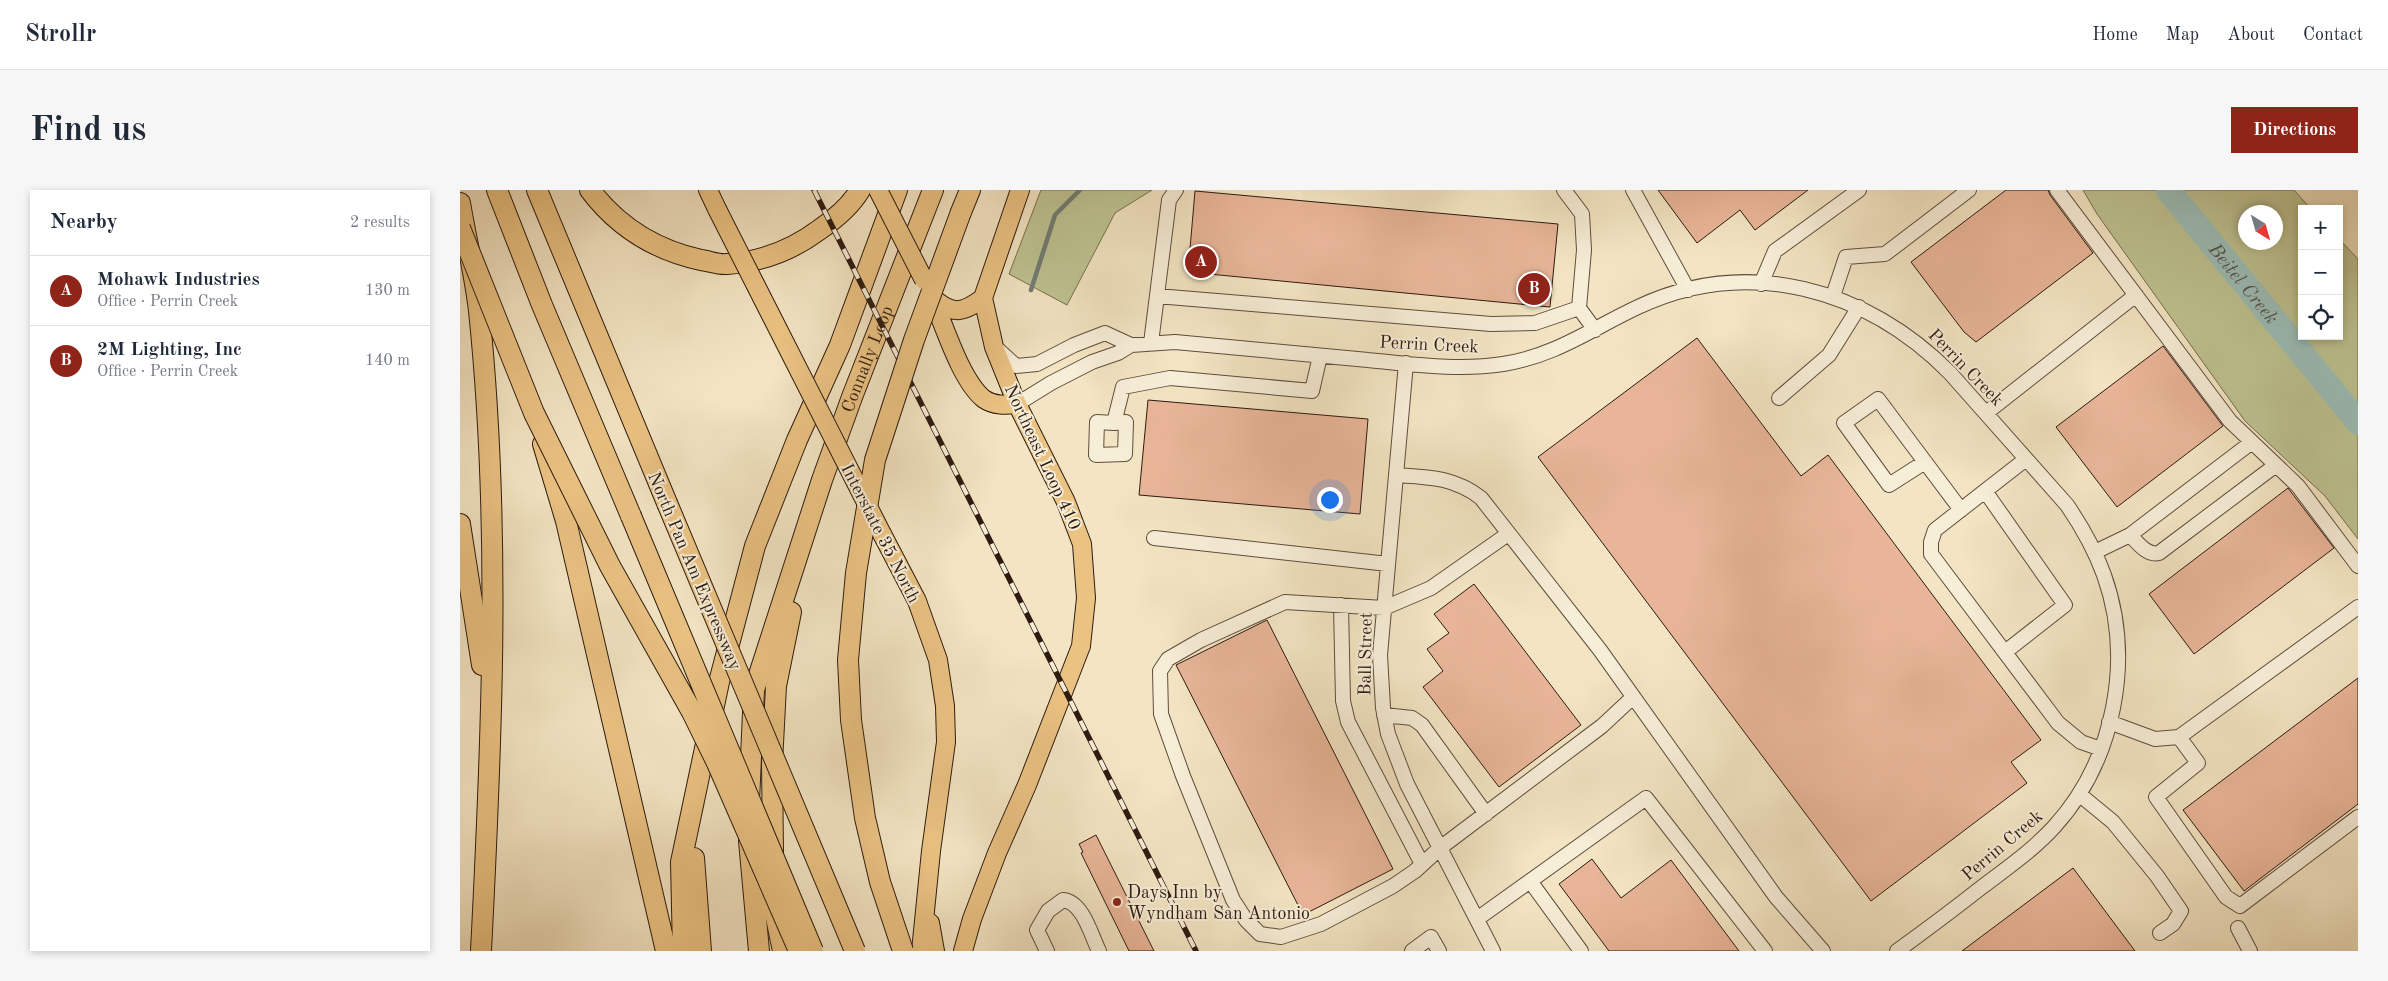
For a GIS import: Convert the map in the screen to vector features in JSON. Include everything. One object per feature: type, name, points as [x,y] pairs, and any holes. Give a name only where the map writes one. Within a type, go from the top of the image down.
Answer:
[{"type":"highway","points":[[497,190],[573,378],[813,951]]},
{"type":"highway","name":"North Pan Am Expressway","points":[[537,190],[855,951]]},
{"type":"highway","points":[[590,190],[606,210],[627,229],[648,241],[671,252],[725,264],[770,257],[808,238],[839,215],[860,190]]},
{"type":"highway","points":[[684,951],[681,862],[719,682],[755,546],[797,440],[840,345],[897,190]]},
{"type":"highway","name":"Connally Loop","points":[[807,529],[822,480],[852,397],[933,190]]},
{"type":"highway","points":[[852,397],[943,190]]},
{"type":"highway","points":[[903,951],[880,882],[865,818],[851,720],[848,660],[856,573],[875,460],[914,340],[969,190]]},
{"type":"highway","points":[[460,203],[478,310],[488,432],[493,611],[480,951]]},
{"type":"highway","points":[[460,228],[534,413],[610,566],[692,712],[717,762],[799,951]]},
{"type":"highway","points":[[534,413],[566,520],[666,951]]},
{"type":"highway","points":[[460,524],[490,717]]},
{"type":"highway","points":[[759,951],[748,833],[754,690],[807,529]]},
{"type":"highway","points":[[783,951],[773,901],[772,763],[776,695],[807,529]]},
{"type":"highway","points":[[699,777],[693,840],[701,951]]},
{"type":"main road","name":"Interstate 35 North","points":[[708,190],[917,601],[938,660],[945,706],[946,742],[931,851],[921,951]]},
{"type":"main road","points":[[878,190],[932,297],[969,385],[985,400],[1002,406],[1017,404]]},
{"type":"main road","points":[[932,297],[947,309],[961,311],[971,308],[983,298],[1020,190]]},
{"type":"main road","name":"Northeast Loop 410","points":[[963,951],[972,919],[997,853],[1027,785],[1081,646],[1086,598],[1082,544],[1066,502],[1017,404],[994,347],[983,298]]},
{"type":"main road","name":"Interstate 35 North","points":[[927,903],[935,951]]},
{"type":"street","points":[[1151,342],[1169,200],[1176,190]]},
{"type":"street","points":[[1564,190],[1582,214],[1584,250],[1579,308],[1595,330]]},
{"type":"street","points":[[1634,190],[1688,290]]},
{"type":"street","points":[[1760,284],[1774,251],[1859,190]]},
{"type":"street","points":[[1832,296],[1846,257],[1885,254],[1969,190]]},
{"type":"street","points":[[2057,190],[2230,421],[2298,486],[2358,566]]},
{"type":"street","name":"Perrin Creek","points":[[1017,404],[1092,362],[1118,353],[1130,345],[1151,342],[1176,342],[1459,367],[1503,364],[1554,351],[1639,306],[1688,290],[1721,284],[1760,284],[1805,289],[1832,296],[1859,307],[1900,330],[1930,353],[2067,505],[2095,552],[2107,584],[2116,628],[2117,681],[2109,722],[2101,748],[2078,794],[2055,826],[2037,845],[1897,951]]},
{"type":"street","points":[[1986,413],[2136,295]]},
{"type":"street","points":[[1157,296],[1491,324],[1535,323],[1579,308]]},
{"type":"street","points":[[1779,398],[1829,355],[1859,307]]},
{"type":"street","points":[[994,347],[1016,366],[1037,364],[1074,345],[1105,333],[1130,345]]},
{"type":"street","points":[[1114,423],[1123,387],[1170,378],[1312,391],[1320,356]]},
{"type":"street","name":"Ball Street","points":[[1406,363],[1380,655],[1380,682],[1384,715],[1396,760],[1493,951]]},
{"type":"street","points":[[1925,462],[1890,485],[1844,423],[1878,399],[1961,510]]},
{"type":"street","points":[[2095,552],[2130,535],[2252,442]]},
{"type":"street","points":[[2026,459],[1935,530],[1931,542],[1931,554],[2058,723],[2081,742],[2101,748]]},
{"type":"street","points":[[2130,535],[2147,551],[2153,554],[2159,553],[2276,465]]},
{"type":"street","points":[[1396,474],[1437,478],[1466,486],[1481,498],[1600,650],[1632,698],[1776,897],[1823,951]]},
{"type":"street","points":[[1985,491],[2065,605],[2004,652]]},
{"type":"street","points":[[1508,534],[1431,588],[1384,608],[1285,602],[1201,640],[1168,659],[1160,671],[1161,714],[1183,776],[1233,900],[1246,920],[1260,934],[1281,937],[1321,924],[1393,886],[1440,848],[1602,726],[1632,698]]},
{"type":"street","points":[[1154,538],[1388,564]]},
{"type":"street","points":[[1341,606],[1344,701],[1348,722],[1422,864]]},
{"type":"street","points":[[2109,722],[2155,739],[2179,737],[2358,607]]},
{"type":"street","points":[[1384,715],[1412,718],[1422,725],[1486,814]]},
{"type":"street","points":[[2179,737],[2198,763],[2156,797],[2226,898],[2240,906],[2358,817]]},
{"type":"street","points":[[2078,794],[2113,822],[2157,876],[2181,911],[2173,924],[2160,933]]},
{"type":"street","points":[[1477,919],[1646,798],[1765,951]]},
{"type":"street","points":[[1530,882],[1581,951]]},
{"type":"street","points":[[1047,951],[1037,930],[1048,911],[1063,900],[1071,901],[1077,908],[1098,951]]},
{"type":"street","points":[[2238,928],[2250,951]]},
{"type":"street","points":[[1412,951],[1431,937],[1438,951]]},
{"type":"green space","points":[[1041,190],[1152,190],[1115,213],[1067,305],[1009,274]]},
{"type":"green space","points":[[2083,190],[2294,190],[2307,205],[2298,205],[2298,340],[2343,340],[2343,243],[2358,259],[2358,539],[2325,496],[2245,421],[2097,214]]},
{"type":"building","points":[[1658,190],[1808,190],[1755,230],[1740,210],[1697,243]]},
{"type":"building","points":[[2006,190],[2048,190],[2093,253],[1976,342],[1964,332],[1911,262]]},
{"type":"building","points":[[1195,191],[1558,224],[1550,307],[1188,272]]},
{"type":"building","points":[[1697,338],[1801,476],[1828,455],[2041,740],[2011,762],[2027,783],[1871,901],[1538,457]]},
{"type":"building","points":[[2163,346],[2223,426],[2117,507],[2056,427]]},
{"type":"building","points":[[1148,400],[1368,419],[1360,514],[1139,495]]},
{"type":"building","points":[[2288,488],[2334,548],[2194,654],[2149,594]]},
{"type":"building","points":[[1474,584],[1581,725],[1499,787],[1423,687],[1443,671],[1427,649],[1449,633],[1434,614]]},
{"type":"building","points":[[1267,620],[1393,869],[1303,915],[1176,665]]},
{"type":"building","points":[[2358,678],[2358,804],[2244,891],[2183,810]]},
{"type":"building","name":"Days Inn by Wyndham San Antonio","points":[[1096,835],[1154,951],[1129,951],[1081,853],[1083,852],[1079,844]]},
{"type":"building","points":[[1592,859],[1621,898],[1671,860],[1739,951],[1609,951],[1559,884]]},
{"type":"building","points":[[2073,868],[2135,951],[1962,951]]},
{"type":"waterway","points":[[1031,290],[1055,215],[1080,190]]},
{"type":"waterway","name":"Beitel Creek","points":[[2168,190],[2358,422]]},
{"type":"railway","points":[[814,190],[1196,951]]},
{"type":"place","name":"Mohawk Industries","points":[[1201,262]]},
{"type":"place","name":"2M Lighting, Inc","points":[[1534,289]]},
{"type":"place","name":"Days Inn by Wyndham San Antonio","points":[[1117,902]]}]
